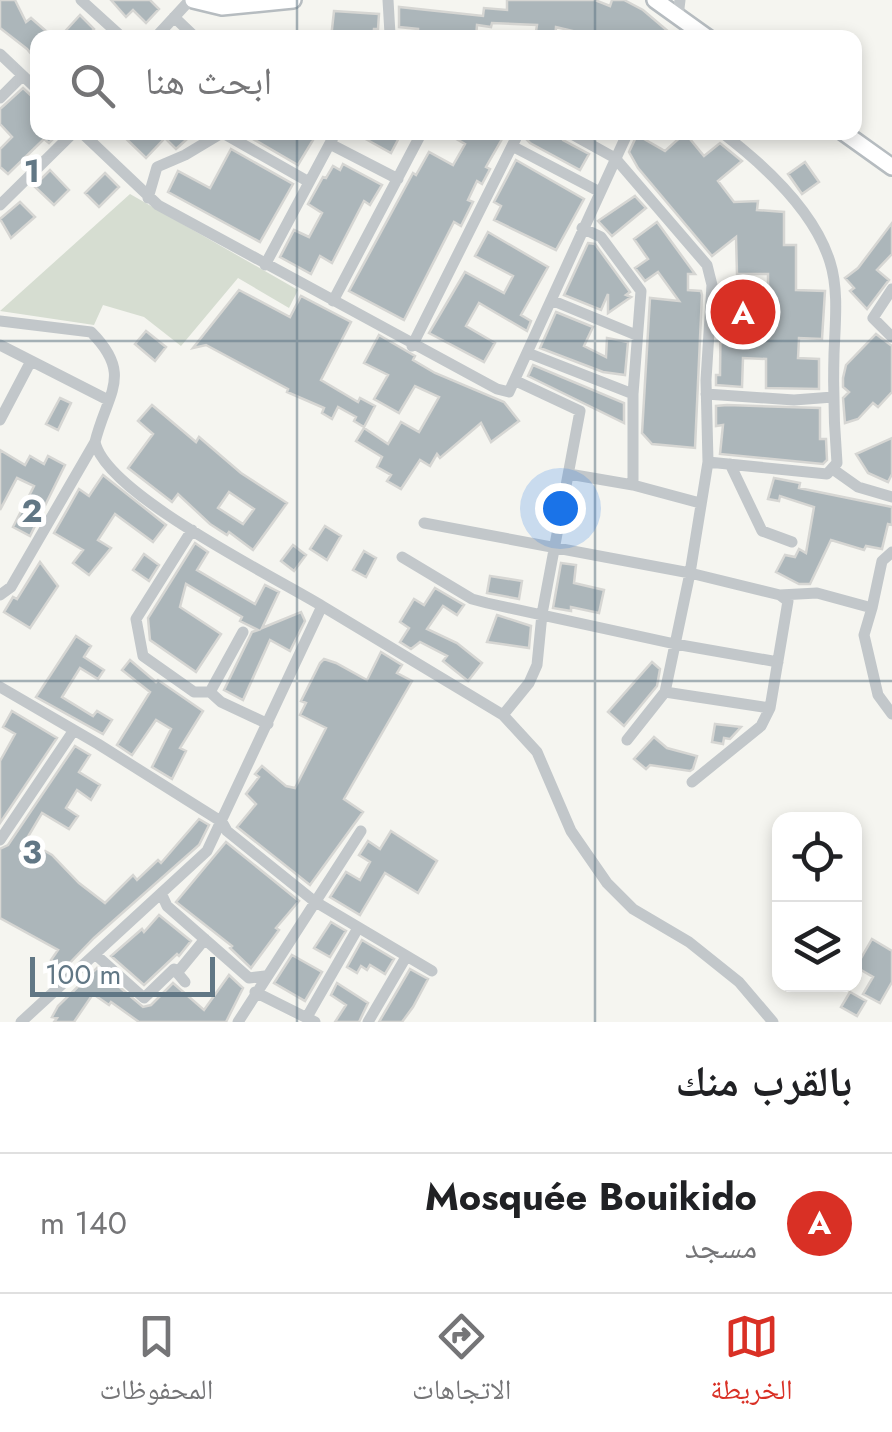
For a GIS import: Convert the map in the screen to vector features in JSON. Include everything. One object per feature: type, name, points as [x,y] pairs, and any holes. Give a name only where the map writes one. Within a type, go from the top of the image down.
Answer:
[{"type":"street","points":[[81,0],[114,30]]},
{"type":"street","points":[[162,30],[191,0],[225,4],[293,0]]},
{"type":"street","points":[[388,0],[390,30]]},
{"type":"street","points":[[655,0],[679,8],[700,30]]},
{"type":"street","points":[[174,17],[188,30]]},
{"type":"street","points":[[0,54],[30,83]]},
{"type":"street","points":[[0,98],[22,76]]},
{"type":"street","points":[[0,205],[69,140]]},
{"type":"street","points":[[86,140],[148,198],[412,346],[509,392],[624,140]]},
{"type":"street","points":[[148,198],[157,166],[186,155],[209,140]]},
{"type":"street","points":[[233,140],[310,182]]},
{"type":"street","points":[[264,265],[332,140]]},
{"type":"street","points":[[336,140],[398,179]]},
{"type":"street","points":[[333,301],[418,140]]},
{"type":"street","points":[[412,346],[515,140]]},
{"type":"street","points":[[582,140],[615,158],[707,266],[712,285],[706,394],[708,462],[690,573],[665,692],[627,740]]},
{"type":"street","points":[[708,462],[827,474],[836,463],[834,284],[822,239],[767,172],[730,140]]},
{"type":"street","points":[[854,140],[892,167]]},
{"type":"street","points":[[512,146],[600,192]]},
{"type":"street","points":[[582,228],[601,236],[641,291],[633,394],[633,485]]},
{"type":"street","points":[[892,289],[873,318],[892,337]]},
{"type":"street","points":[[551,300],[636,335]]},
{"type":"street","points":[[0,321],[91,332],[114,362],[117,376],[95,442],[4,589]]},
{"type":"street","points":[[0,344],[108,400]]},
{"type":"street","points":[[528,354],[633,394]]},
{"type":"street","points":[[0,420],[32,360]]},
{"type":"street","points":[[503,715],[538,665],[542,614],[580,411],[516,381]]},
{"type":"street","points":[[706,394],[794,400],[833,396]]},
{"type":"street","points":[[95,442],[105,465],[226,554],[322,606],[503,715],[537,752],[571,831],[606,883],[634,910],[674,932],[726,972],[773,1022]]},
{"type":"street","points":[[730,464],[762,531],[792,542]]},
{"type":"street","points":[[834,470],[858,487],[892,497]]},
{"type":"street","points":[[569,474],[633,485],[700,503]]},
{"type":"street","points":[[424,522],[554,550],[690,573],[780,595],[817,593],[872,608]]},
{"type":"street","points":[[192,530],[140,611],[136,628],[140,652],[147,662],[194,692],[210,692],[220,702],[268,724]]},
{"type":"street","points":[[892,552],[864,635],[878,694],[892,714]]},
{"type":"street","points":[[402,556],[472,599],[675,644],[778,662]]},
{"type":"street","points":[[692,782],[761,726],[770,708],[789,604],[780,595]]},
{"type":"street","points":[[20,1022],[208,851],[322,606]]},
{"type":"street","points":[[210,692],[243,632]]},
{"type":"street","points":[[0,687],[222,822],[226,831],[314,901],[432,971]]},
{"type":"street","points":[[665,692],[770,708]]},
{"type":"street","points":[[0,840],[74,730]]},
{"type":"street","points":[[238,1022],[362,832]]},
{"type":"street","points":[[162,894],[167,906],[249,978],[266,976]]},
{"type":"street","points":[[255,992],[311,1020],[358,928]]},
{"type":"street","points":[[96,955],[144,998],[174,970],[181,978],[205,939]]},
{"type":"street","points":[[368,1022],[406,957]]},
{"type":"shaded area","points":[[130,194],[298,290],[289,308],[238,278],[181,346],[144,317],[103,305],[94,325],[0,311]]},
{"type":"building","points":[[0,0],[15,0],[26,22],[31,18],[45,30],[30,30],[30,53],[0,28]]},
{"type":"building","points":[[111,0],[150,0],[159,9],[146,23],[133,10],[126,17]]},
{"type":"building","points":[[507,0],[595,0],[610,6],[612,0],[624,0],[667,30],[536,30],[537,25],[492,23],[491,27],[477,25],[477,30],[399,27],[399,7],[483,16],[484,8],[507,10]]},
{"type":"building","points":[[334,11],[379,14],[378,29],[332,30]]},
{"type":"building","points":[[80,15],[94,29],[93,30],[66,30]]},
{"type":"building","points":[[23,88],[30,95],[30,140],[43,140],[8,174],[0,167],[0,149],[12,137],[0,124],[0,109]]},
{"type":"building","points":[[127,140],[163,140],[146,158]]},
{"type":"building","points":[[167,140],[186,140],[176,149]]},
{"type":"building","points":[[255,140],[313,140],[298,165]]},
{"type":"building","points":[[367,140],[398,140],[391,153]]},
{"type":"building","points":[[458,140],[501,140],[486,167],[490,169],[482,184],[477,181],[468,200],[473,202],[461,226],[454,222],[404,320],[349,291],[413,173],[416,175],[429,152],[453,165],[465,144]]},
{"type":"building","points":[[527,140],[563,140],[589,154],[580,170]]},
{"type":"building","points":[[635,140],[646,140],[665,151],[677,140],[691,140],[704,156],[720,143],[742,161],[718,181],[734,202],[758,201],[757,210],[784,212],[784,245],[796,245],[796,290],[825,291],[822,339],[799,338],[798,358],[819,359],[819,389],[766,388],[766,359],[743,358],[742,387],[716,385],[716,375],[720,375],[721,291],[768,293],[768,274],[737,274],[736,237],[712,256],[629,152]]},
{"type":"building","points":[[231,149],[293,184],[260,242],[168,192],[178,171],[210,188]]},
{"type":"building","points":[[516,160],[584,199],[556,250],[494,220],[501,206],[494,202]]},
{"type":"building","points":[[805,162],[819,182],[802,194],[788,174]]},
{"type":"building","points":[[343,164],[382,185],[370,205],[364,201],[332,263],[320,256],[311,274],[280,257],[294,230],[309,237],[322,213],[308,204],[323,177],[333,166],[340,170]]},
{"type":"building","points":[[50,170],[69,190],[54,205],[34,186]]},
{"type":"building","points":[[105,173],[119,187],[99,207],[85,193]]},
{"type":"building","points":[[635,196],[646,208],[612,236],[598,221]]},
{"type":"building","points":[[20,202],[35,217],[11,238],[0,219]]},
{"type":"building","points":[[657,222],[695,274],[688,274],[688,290],[701,291],[702,295],[695,448],[652,444],[642,433],[650,298],[679,301],[658,272],[645,281],[635,268],[648,259],[634,239]]},
{"type":"building","points":[[892,223],[892,254],[877,270],[889,280],[867,309],[850,291],[854,288],[845,278],[858,268]]},
{"type":"building","points":[[488,232],[548,267],[521,315],[531,321],[527,331],[479,303],[466,326],[495,343],[484,362],[429,333],[465,272],[504,293],[513,276],[475,256]]},
{"type":"building","points":[[588,243],[595,244],[630,292],[626,295],[631,297],[608,313],[608,294],[601,310],[564,295]]},
{"type":"building","points":[[239,290],[290,317],[301,296],[351,322],[321,380],[358,402],[360,398],[375,406],[364,427],[354,421],[356,417],[338,407],[332,419],[322,413],[324,408],[287,392],[288,389],[206,345],[193,348]]},
{"type":"building","points":[[556,312],[593,327],[584,346],[606,357],[607,338],[628,342],[625,375],[603,372],[540,348]]},
{"type":"building","points":[[146,331],[166,347],[155,361],[135,344]]},
{"type":"building","points":[[876,334],[892,346],[892,392],[878,407],[873,403],[858,419],[845,423],[843,398],[849,392],[843,387],[846,365]]},
{"type":"building","points":[[379,335],[435,373],[504,402],[519,421],[491,442],[481,423],[440,458],[437,454],[430,466],[420,460],[401,489],[387,481],[391,475],[377,467],[382,457],[356,441],[364,428],[388,444],[401,422],[419,432],[439,397],[415,386],[399,413],[374,399],[388,375],[364,363]]},
{"type":"building","points":[[533,365],[624,403],[624,423],[528,376]]},
{"type":"building","points":[[60,398],[71,403],[58,430],[46,424]]},
{"type":"building","points":[[152,405],[196,442],[199,437],[241,473],[287,503],[253,550],[210,524],[178,494],[172,502],[128,468],[153,434],[138,421]],"holes":[[[229,492],[254,509],[243,524],[218,508]]]},
{"type":"building","points":[[716,406],[820,408],[820,439],[826,439],[827,460],[823,464],[720,454],[723,425],[716,426]]},
{"type":"building","points":[[892,438],[892,474],[888,482],[868,473],[856,454]]},
{"type":"building","points":[[0,450],[25,465],[30,456],[44,464],[48,456],[65,465],[30,536],[13,527],[34,486],[17,478],[0,510]]},
{"type":"building","points":[[103,475],[166,525],[153,542],[115,514],[98,540],[111,548],[89,575],[73,563],[83,550],[54,533],[79,489],[89,496]]},
{"type":"building","points":[[774,478],[800,483],[799,488],[892,507],[892,525],[888,524],[882,549],[866,546],[864,550],[831,540],[810,584],[799,584],[776,572],[785,555],[795,557],[799,549],[806,553],[814,507],[780,496],[779,501],[768,499]]},
{"type":"building","points":[[325,526],[341,536],[327,560],[310,549]]},
{"type":"building","points":[[195,543],[208,552],[197,570],[224,586],[255,604],[265,585],[279,592],[262,628],[301,612],[305,621],[290,651],[270,640],[243,700],[224,690],[252,632],[258,630],[240,621],[242,617],[186,584],[180,607],[221,634],[196,672],[150,640],[148,618]]},
{"type":"building","points":[[293,545],[306,555],[294,571],[281,561]]},
{"type":"building","points":[[364,551],[376,558],[366,577],[353,570]]},
{"type":"building","points":[[144,554],[159,565],[149,581],[133,570]]},
{"type":"building","points":[[40,562],[58,586],[30,628],[4,612]]},
{"type":"building","points":[[561,563],[576,565],[574,583],[604,590],[599,613],[553,608]]},
{"type":"building","points":[[490,576],[522,581],[519,599],[487,593]]},
{"type":"building","points":[[435,588],[464,605],[457,615],[443,606],[427,629],[457,643],[482,663],[468,681],[443,661],[447,656],[420,642],[411,649],[400,642],[409,628],[400,622],[414,599],[424,605]]},
{"type":"building","points":[[497,615],[531,626],[529,648],[487,642]]},
{"type":"building","points":[[76,636],[91,646],[84,657],[104,670],[98,679],[80,668],[62,697],[93,716],[97,711],[112,720],[103,734],[36,697]]},
{"type":"building","points":[[381,652],[402,665],[397,673],[412,681],[344,799],[363,812],[310,885],[237,827],[256,804],[246,794],[262,766],[286,786],[295,788],[326,728],[300,715],[306,703],[301,701],[320,663],[324,659],[336,663],[367,680]]},
{"type":"building","points":[[130,660],[156,682],[203,711],[180,748],[186,751],[172,779],[152,767],[171,729],[156,720],[132,755],[117,745],[150,692],[122,670]]},
{"type":"building","points":[[652,662],[660,669],[657,686],[624,726],[608,712]]},
{"type":"building","points":[[12,711],[57,738],[0,823],[0,761],[15,734],[3,727]]},
{"type":"building","points":[[715,724],[741,727],[730,739],[724,738],[723,744],[712,742]]},
{"type":"building","points":[[654,737],[667,748],[697,756],[693,769],[650,765],[646,769],[634,759]]},
{"type":"building","points":[[75,746],[90,755],[79,772],[100,785],[91,800],[77,790],[66,808],[78,816],[69,829],[42,813],[26,840],[52,855],[105,903],[133,875],[137,880],[158,860],[161,863],[199,819],[209,825],[199,845],[62,971],[51,960],[58,950],[0,918],[0,849],[8,845]]},
{"type":"building","points":[[391,831],[437,861],[418,893],[385,873],[360,915],[330,897],[346,872],[360,880],[370,862],[359,855],[368,841],[380,849]]},
{"type":"building","points":[[226,842],[299,901],[251,968],[232,946],[176,902]]},
{"type":"building","points":[[159,915],[191,941],[144,985],[111,956],[142,929],[144,932]]},
{"type":"building","points":[[331,922],[346,931],[330,957],[314,948]]},
{"type":"building","points":[[872,939],[892,951],[892,982],[880,1003],[863,994],[873,977],[862,971],[862,956]]},
{"type":"building","points":[[362,940],[394,959],[385,974],[370,965],[367,970],[361,966],[357,973],[347,967]]},
{"type":"building","points":[[292,955],[322,972],[305,1001],[274,983]]},
{"type":"building","points":[[97,968],[143,1007],[151,1005],[173,983],[204,1010],[229,975],[243,988],[226,1022],[139,1022],[93,994],[74,1022],[54,1022],[57,1018],[52,1017],[58,1006]]},
{"type":"building","points":[[410,969],[428,979],[413,1007],[402,1022],[379,1022]]},
{"type":"building","points":[[337,983],[368,1003],[359,1022],[335,1022],[346,1005],[331,995]]},
{"type":"building","points":[[850,992],[866,1001],[857,1016],[841,1007]]},
{"type":"place","name":"Mosquée Bouikido","points":[[743,312]]}]
